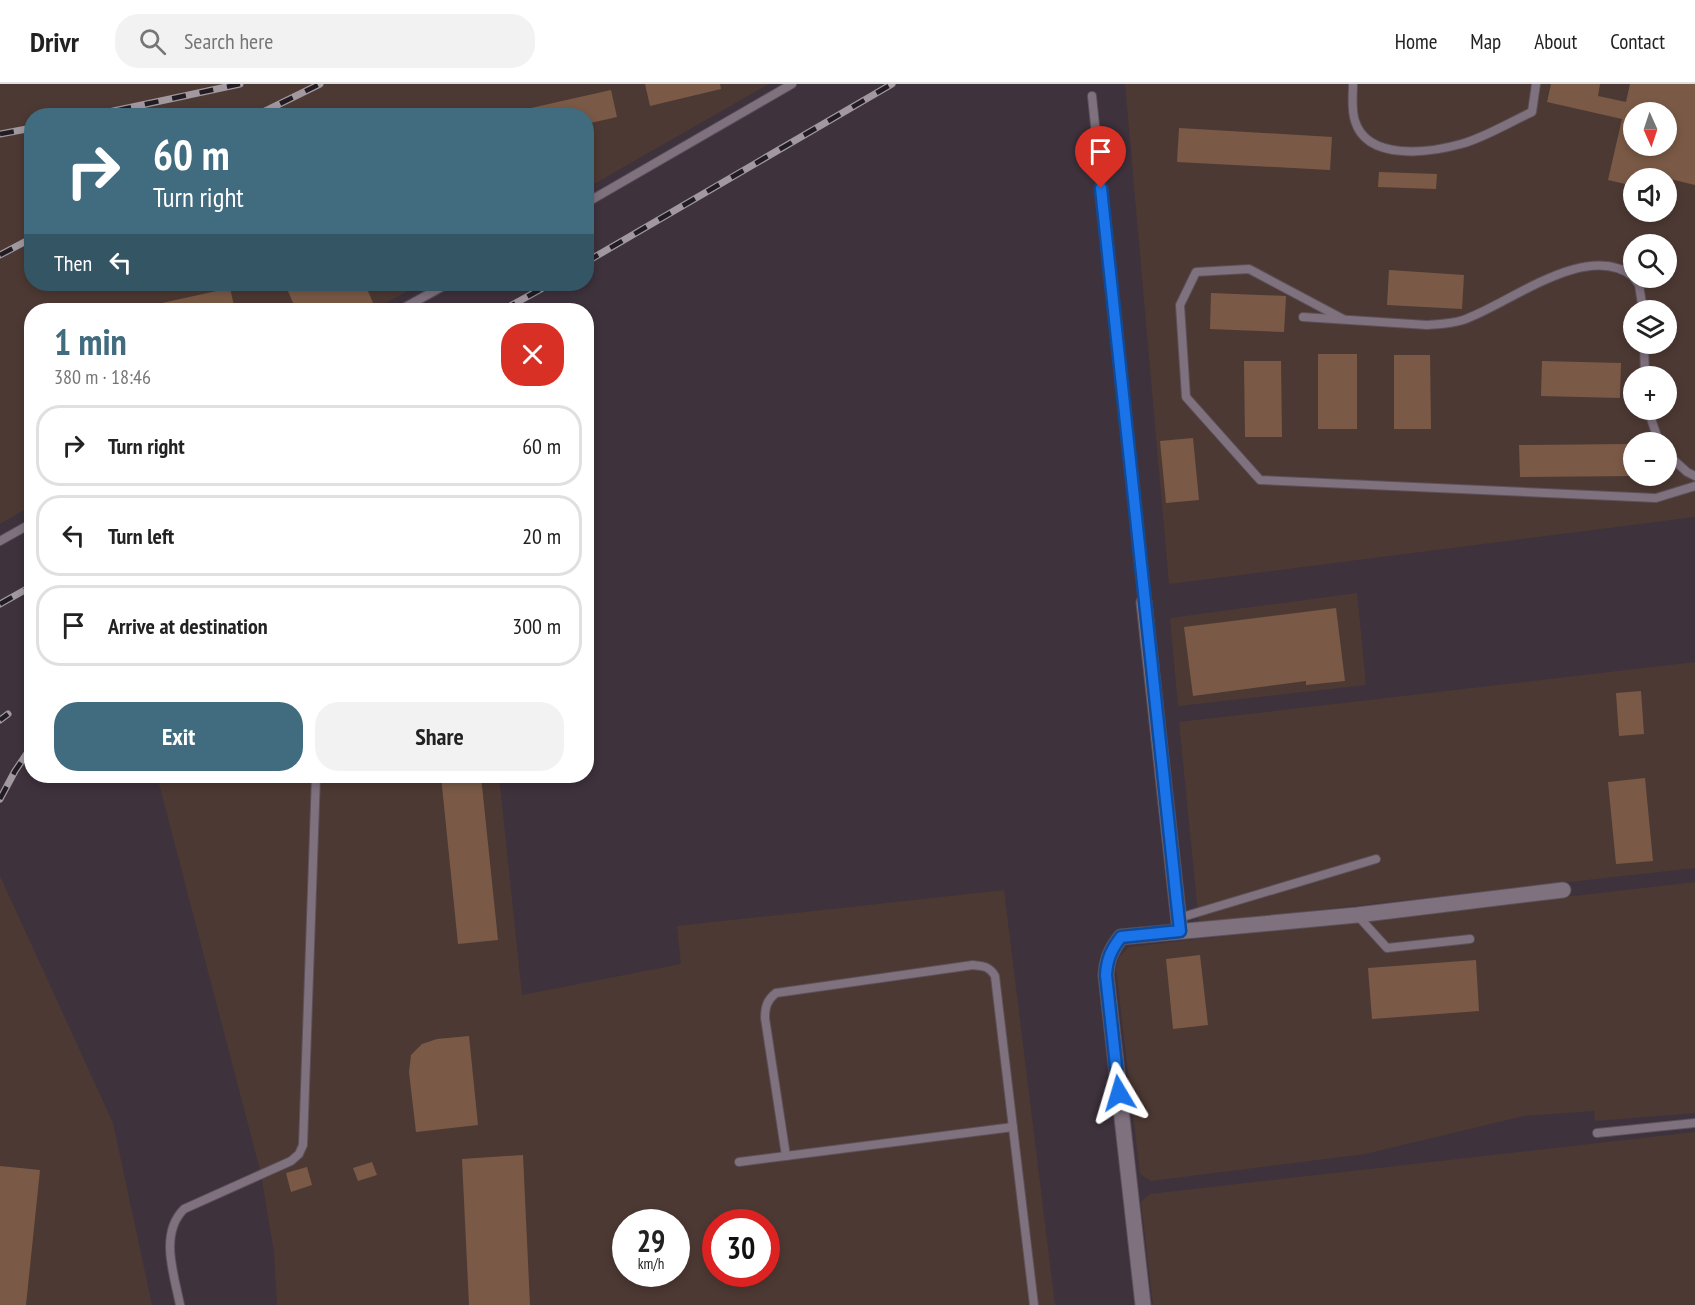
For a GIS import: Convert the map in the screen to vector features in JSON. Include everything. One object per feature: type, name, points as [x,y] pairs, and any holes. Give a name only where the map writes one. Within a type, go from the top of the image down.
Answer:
[{"type":"street","points":[[1143,602],[1179,925]]},
{"type":"street","points":[[1143,1305],[1106,975],[1107,961],[1121,937],[1179,925],[1357,915],[1563,890]]},
{"type":"lane","points":[[594,198],[792,84]]},
{"type":"lane","points":[[1353,84],[1355,120],[1362,135],[1386,149],[1413,151],[1463,144],[1532,112],[1536,84]]},
{"type":"lane","points":[[1092,96],[1143,602]]},
{"type":"lane","points":[[1303,317],[1427,325],[1445,324],[1483,312],[1529,287],[1579,269],[1597,266],[1614,267],[1623,272]]},
{"type":"lane","points":[[1343,319],[1249,269],[1196,272],[1180,304],[1186,397],[1260,480],[1656,498],[1695,486]]},
{"type":"lane","points":[[413,303],[434,291]]},
{"type":"lane","points":[[1677,463],[1695,476]]},
{"type":"lane","points":[[0,541],[24,528]]},
{"type":"lane","points":[[180,1305],[170,1245],[171,1231],[176,1218],[184,1209],[291,1161],[303,1145],[316,783]]},
{"type":"lane","points":[[1179,925],[1376,859]]},
{"type":"lane","points":[[1357,915],[1388,948],[1470,939]]},
{"type":"lane","points":[[786,1156],[765,1018],[765,1008],[769,999],[776,993],[973,965],[991,969],[995,976],[1034,1305]]},
{"type":"lane","points":[[1597,1133],[1695,1123]]},
{"type":"lane","points":[[739,1162],[1013,1127]]},
{"type":"shaded area","points":[[0,84],[769,84],[594,184],[594,108],[24,108],[24,291],[407,291],[386,303],[24,303],[24,510],[0,524]]},
{"type":"shaded area","points":[[1125,84],[1695,84],[1695,517],[1169,584]]},
{"type":"shaded area","points":[[1357,593],[1366,685],[1178,706],[1170,618]]},
{"type":"shaded area","points":[[1695,662],[1695,868],[1199,923],[1179,722]]},
{"type":"shaded area","points":[[159,783],[500,783],[522,995],[681,964],[677,926],[1004,890],[1055,1305],[277,1305],[274,1252],[261,1174]]},
{"type":"shaded area","points":[[0,876],[113,1123],[152,1305],[0,1305]]},
{"type":"shaded area","points":[[1695,882],[1695,1113],[1595,1121],[1594,1111],[1524,1116],[1365,1154],[1151,1181],[1140,1174],[1116,969],[1119,957],[1129,947]]},
{"type":"shaded area","points":[[1695,1132],[1695,1305],[1153,1305],[1141,1202],[1150,1194]]},
{"type":"building","points":[[645,84],[720,84],[721,89],[650,106]]},
{"type":"building","points":[[1551,84],[1600,84],[1598,96],[1626,102],[1630,84],[1695,84],[1695,185],[1677,181],[1677,168],[1623,168],[1623,183],[1608,180],[1622,119],[1547,102]]},
{"type":"building","points":[[611,90],[617,117],[594,122],[594,108],[531,108]]},
{"type":"building","points":[[1179,128],[1332,137],[1330,170],[1177,162]]},
{"type":"building","points":[[1379,172],[1437,174],[1436,189],[1378,187]]},
{"type":"building","points":[[1389,270],[1464,275],[1462,309],[1387,305]]},
{"type":"building","points":[[216,291],[231,291],[233,303],[162,303]]},
{"type":"building","points":[[288,291],[368,291],[373,303],[293,303]]},
{"type":"building","points":[[1211,293],[1286,296],[1284,332],[1210,329]]},
{"type":"building","points":[[1318,354],[1357,354],[1357,429],[1318,429]]},
{"type":"building","points":[[1394,355],[1430,355],[1431,429],[1394,429]]},
{"type":"building","points":[[1244,361],[1281,361],[1282,437],[1245,437]]},
{"type":"building","points":[[1542,361],[1621,363],[1620,398],[1541,396]]},
{"type":"building","points":[[1193,438],[1199,500],[1166,503],[1160,441]]},
{"type":"building","points":[[1623,444],[1623,476],[1520,477],[1519,445]]},
{"type":"building","points":[[1336,608],[1345,681],[1306,685],[1306,681],[1193,696],[1184,627]]},
{"type":"building","points":[[1641,691],[1644,734],[1619,736],[1616,693]]},
{"type":"building","points":[[1645,778],[1653,861],[1616,864],[1608,782]]},
{"type":"building","points":[[442,783],[482,783],[498,940],[458,944]]},
{"type":"building","points":[[1200,955],[1208,1025],[1173,1029],[1166,959]]},
{"type":"building","points":[[1476,960],[1479,1011],[1372,1019],[1368,968]]},
{"type":"building","points":[[469,1036],[478,1125],[416,1132],[409,1072],[411,1055],[422,1044],[437,1039]]},
{"type":"building","points":[[523,1155],[530,1305],[469,1305],[462,1159]]},
{"type":"building","points":[[372,1162],[377,1175],[358,1181],[353,1168]]},
{"type":"building","points":[[0,1166],[40,1170],[26,1305],[0,1305]]},
{"type":"building","points":[[307,1167],[312,1185],[291,1192],[286,1173]]},
{"type":"railway","points":[[128,108],[240,84]]},
{"type":"railway","points":[[271,108],[320,84]]},
{"type":"railway","points":[[594,257],[892,84]]},
{"type":"railway","points":[[0,134],[24,130]]},
{"type":"railway","points":[[0,255],[24,242]]},
{"type":"railway","points":[[516,303],[537,291]]},
{"type":"railway","points":[[0,604],[24,590]]},
{"type":"railway","points":[[0,720],[8,714]]},
{"type":"railway","points":[[0,799],[24,758]]},
{"type":"route","points":[[1101,188],[1143,602],[1180,931],[1121,937],[1107,961],[1106,975],[1119,1093]]}]
